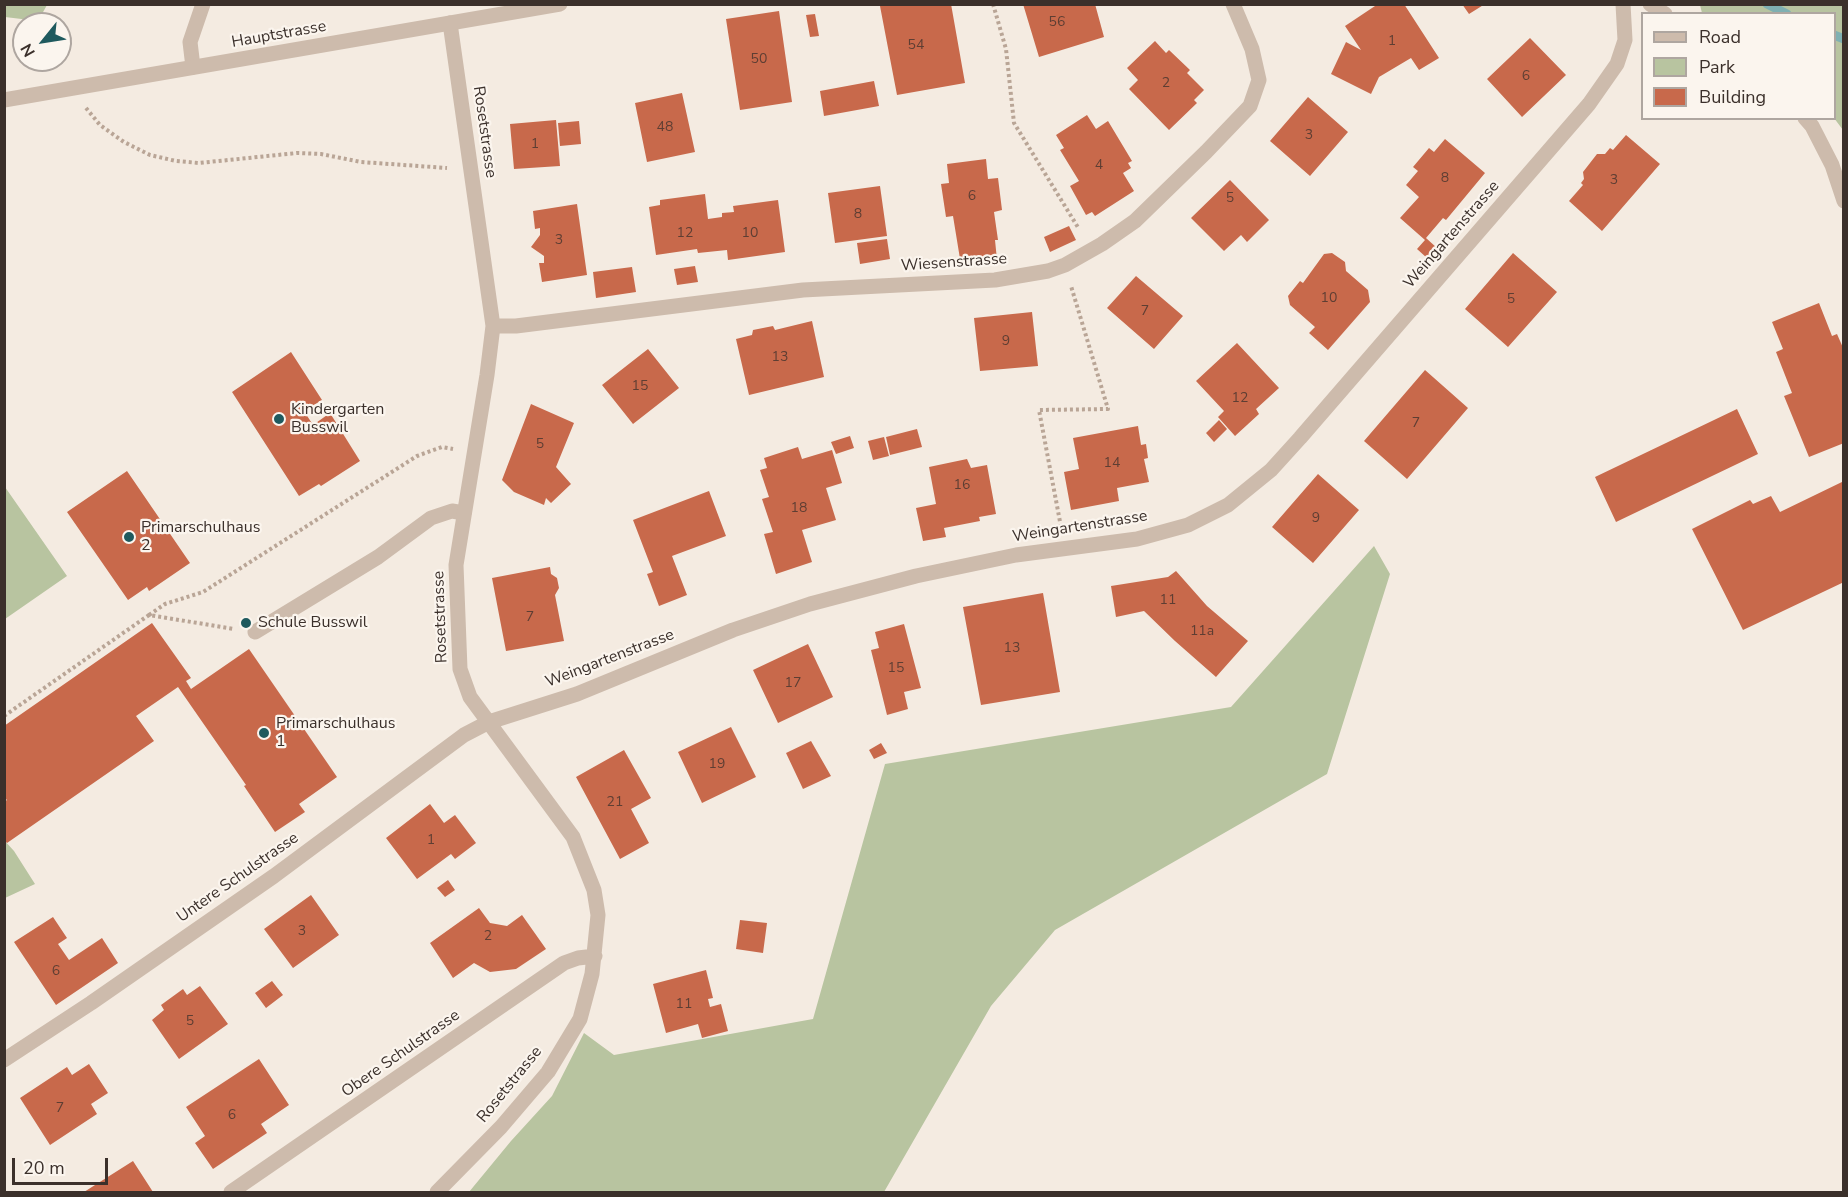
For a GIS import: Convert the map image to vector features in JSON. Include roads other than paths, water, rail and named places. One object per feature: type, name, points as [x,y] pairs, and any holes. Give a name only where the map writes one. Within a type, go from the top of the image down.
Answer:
[{"type":"street","points":[[193,68],[190,42],[203,4]]},
{"type":"street","name":"Hauptstrasse","points":[[4,100],[560,4]]},
{"type":"street","name":"Wiesenstrasse","points":[[493,326],[516,326],[803,290],[995,280],[1048,271],[1092,251],[1135,221],[1250,106],[1259,80],[1252,49],[1233,4]]},
{"type":"street","name":"Weingartenstrasse","points":[[489,722],[577,694],[733,630],[810,604],[916,576],[1016,555],[1137,539],[1188,525],[1228,505],[1270,470],[1589,104],[1617,64],[1625,40],[1623,4]]},
{"type":"street","name":"Rosetstrasse","points":[[437,1192],[501,1127],[548,1072],[580,1019],[595,956],[598,915],[594,890],[573,837],[470,697],[460,669],[456,566],[493,326],[450,23]]},
{"type":"street","points":[[1807,120],[1832,165],[1844,201]]},
{"type":"street","points":[[255,632],[378,556],[430,519],[452,511],[465,513]]},
{"type":"street","name":"Untere Schulstrasse","points":[[4,1060],[91,1004],[265,883],[464,735],[489,722]]},
{"type":"street","name":"Obere Schulstrasse","points":[[231,1192],[564,963],[595,956]]},
{"type":"waterway","points":[[1767,4],[1783,12]]},
{"type":"waterway","points":[[1836,36],[1844,39]]},
{"type":"place","name":"Kindergarten Busswil","points":[[279,419]]},
{"type":"place","name":"Primarschulhaus 2","points":[[129,537]]},
{"type":"place","name":"Schule Busswil","points":[[246,623]]},
{"type":"place","name":"Primarschulhaus 1","points":[[264,733]]}]
